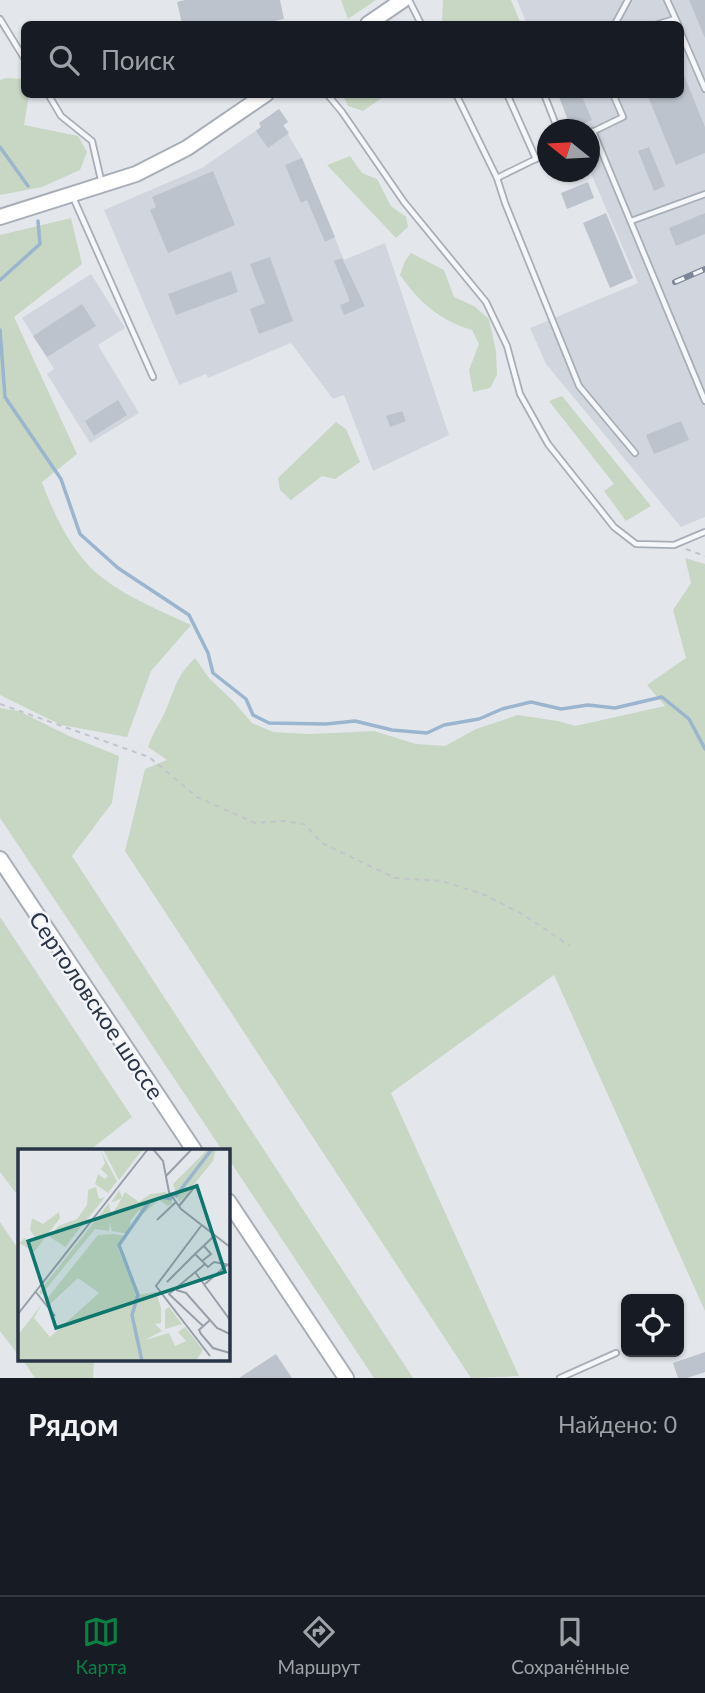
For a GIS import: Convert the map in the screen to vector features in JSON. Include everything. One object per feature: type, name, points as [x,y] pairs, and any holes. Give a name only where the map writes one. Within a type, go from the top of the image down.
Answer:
[{"type":"main road","points":[[372,21],[403,0]]},
{"type":"main road","points":[[0,217],[136,174],[187,148],[260,98]]},
{"type":"main road","name":"Сертоловское шоссе","points":[[0,859],[193,1149]]},
{"type":"main road","points":[[229,1202],[346,1378]]},
{"type":"lane","points":[[409,0],[420,21]]},
{"type":"lane","points":[[617,21],[628,0]]},
{"type":"lane","points":[[667,0],[676,21]]},
{"type":"lane","points":[[0,19],[21,53]]},
{"type":"lane","points":[[684,39],[705,89]]},
{"type":"lane","points":[[50,98],[61,116],[92,141],[102,185]]},
{"type":"lane","points":[[330,98],[404,202],[486,302],[507,346],[520,394],[548,444],[614,527],[636,544],[674,545],[705,532]]},
{"type":"lane","points":[[458,98],[498,178],[505,203],[579,386],[635,453]]},
{"type":"lane","points":[[498,178],[536,159],[509,98]]},
{"type":"lane","points":[[546,98],[554,119]]},
{"type":"lane","points":[[600,128],[623,117],[614,98]]},
{"type":"lane","points":[[600,150],[705,401]]},
{"type":"lane","points":[[631,221],[705,194]]},
{"type":"lane","points":[[72,195],[153,377]]},
{"type":"lane","points":[[561,1378],[616,1353]]},
{"type":"path","points":[[674,545],[705,556]]},
{"type":"path","points":[[0,704],[149,757],[197,797],[255,823],[285,821],[304,824],[322,843],[395,878],[442,881],[485,895],[524,915],[570,946]]},
{"type":"shaded area","points":[[517,0],[705,0],[705,517],[681,527],[546,364],[530,328],[638,283],[595,182],[600,182],[600,119],[568,119],[559,98],[684,98],[684,21],[526,21]]},
{"type":"shaded area","points":[[279,109],[288,122],[283,126],[302,158],[344,260],[385,243],[449,435],[373,471],[344,395],[333,399],[291,343],[208,378],[206,374],[179,385],[104,210],[202,168],[261,127],[259,123]]},
{"type":"shaded area","points":[[91,274],[125,328],[98,345],[139,413],[90,443],[47,374],[54,369],[22,318]]},
{"type":"green space","points":[[341,0],[376,0],[348,19]]},
{"type":"green space","points":[[443,0],[511,0],[520,21],[442,21]]},
{"type":"green space","points":[[21,79],[21,98],[28,98],[24,125],[78,136],[87,152],[80,170],[42,187],[0,195],[0,80]]},
{"type":"green space","points":[[344,98],[382,98],[363,111],[348,106]]},
{"type":"green space","points":[[350,156],[362,173],[377,179],[391,206],[406,217],[408,227],[396,238],[327,165]]},
{"type":"green space","points":[[71,218],[82,264],[14,317],[77,454],[42,482],[62,527],[91,568],[126,593],[191,625],[151,671],[127,737],[61,725],[0,695],[0,235]]},
{"type":"green space","points":[[411,253],[444,270],[454,297],[474,306],[489,319],[496,351],[497,375],[490,388],[473,392],[469,370],[479,344],[472,330],[440,316],[415,294],[400,275]]},
{"type":"green space","points":[[562,396],[651,506],[626,521],[604,491],[614,484],[549,401]]},
{"type":"green space","points":[[336,422],[346,429],[360,462],[335,479],[322,476],[291,500],[280,490],[278,478]]},
{"type":"green space","points":[[685,558],[705,564],[705,1311],[554,975],[391,1093],[519,1376],[471,1378],[125,851],[145,769],[167,760],[148,747],[180,677],[195,658],[209,678],[252,723],[273,732],[310,734],[374,731],[416,744],[445,746],[476,729],[518,715],[575,726],[665,706],[647,685],[686,658],[673,610],[691,583]]},
{"type":"green space","points":[[0,708],[19,711],[69,736],[119,756],[112,803],[72,856],[413,1378],[374,1378],[229,1160],[229,1149],[221,1149],[0,818]]},
{"type":"green space","points":[[0,917],[132,1117],[91,1149],[18,1149],[18,1196],[0,1172]]},
{"type":"green space","points":[[0,1222],[18,1249],[18,1355],[0,1331]]},
{"type":"green space","points":[[23,1360],[94,1362],[93,1378],[35,1378]]},
{"type":"building","points":[[280,0],[284,19],[181,21],[177,2]]},
{"type":"building","points":[[689,0],[705,0],[705,38]]},
{"type":"building","points":[[684,75],[705,127],[705,153],[676,165],[649,98],[684,98]]},
{"type":"building","points":[[560,98],[583,98],[592,119],[568,119]]},
{"type":"building","points":[[279,109],[288,122],[283,125],[289,133],[268,148],[256,131],[261,127],[259,123]]},
{"type":"building","points":[[649,147],[665,186],[654,191],[638,151]]},
{"type":"building","points":[[302,158],[335,237],[325,242],[307,200],[301,203],[285,165]]},
{"type":"building","points":[[213,171],[235,225],[168,253],[150,210],[156,207],[152,197]]},
{"type":"building","points":[[588,182],[594,198],[567,209],[561,193]]},
{"type":"building","points":[[606,213],[633,278],[610,288],[583,223]]},
{"type":"building","points":[[705,213],[705,234],[676,246],[669,228]]},
{"type":"building","points":[[270,257],[293,321],[259,334],[250,309],[265,303],[250,264]]},
{"type":"building","points":[[342,258],[365,306],[344,315],[340,305],[350,301],[334,261]]},
{"type":"building","points":[[231,271],[238,292],[176,315],[168,294]]},
{"type":"building","points":[[82,304],[96,326],[47,357],[33,336]]},
{"type":"building","points":[[118,400],[127,415],[94,436],[85,421]]},
{"type":"building","points":[[402,411],[406,421],[390,427],[386,416]]},
{"type":"building","points":[[681,421],[689,440],[654,454],[646,435]]},
{"type":"building","points":[[705,1352],[705,1372],[678,1378],[673,1363]]},
{"type":"building","points":[[276,1354],[292,1378],[239,1378]]},
{"type":"waterway","points":[[0,147],[28,186]]},
{"type":"waterway","points":[[0,280],[40,244],[38,221]]},
{"type":"waterway","points":[[0,330],[5,397],[61,479],[80,534],[118,568],[189,615],[208,653],[213,673],[246,699],[253,715],[269,723],[326,724],[355,721],[392,730],[427,733],[444,725],[479,719],[502,709],[531,702],[561,709],[588,705],[615,708],[662,697],[689,719],[705,749]]},
{"type":"railway","points":[[675,282],[705,269]]}]
